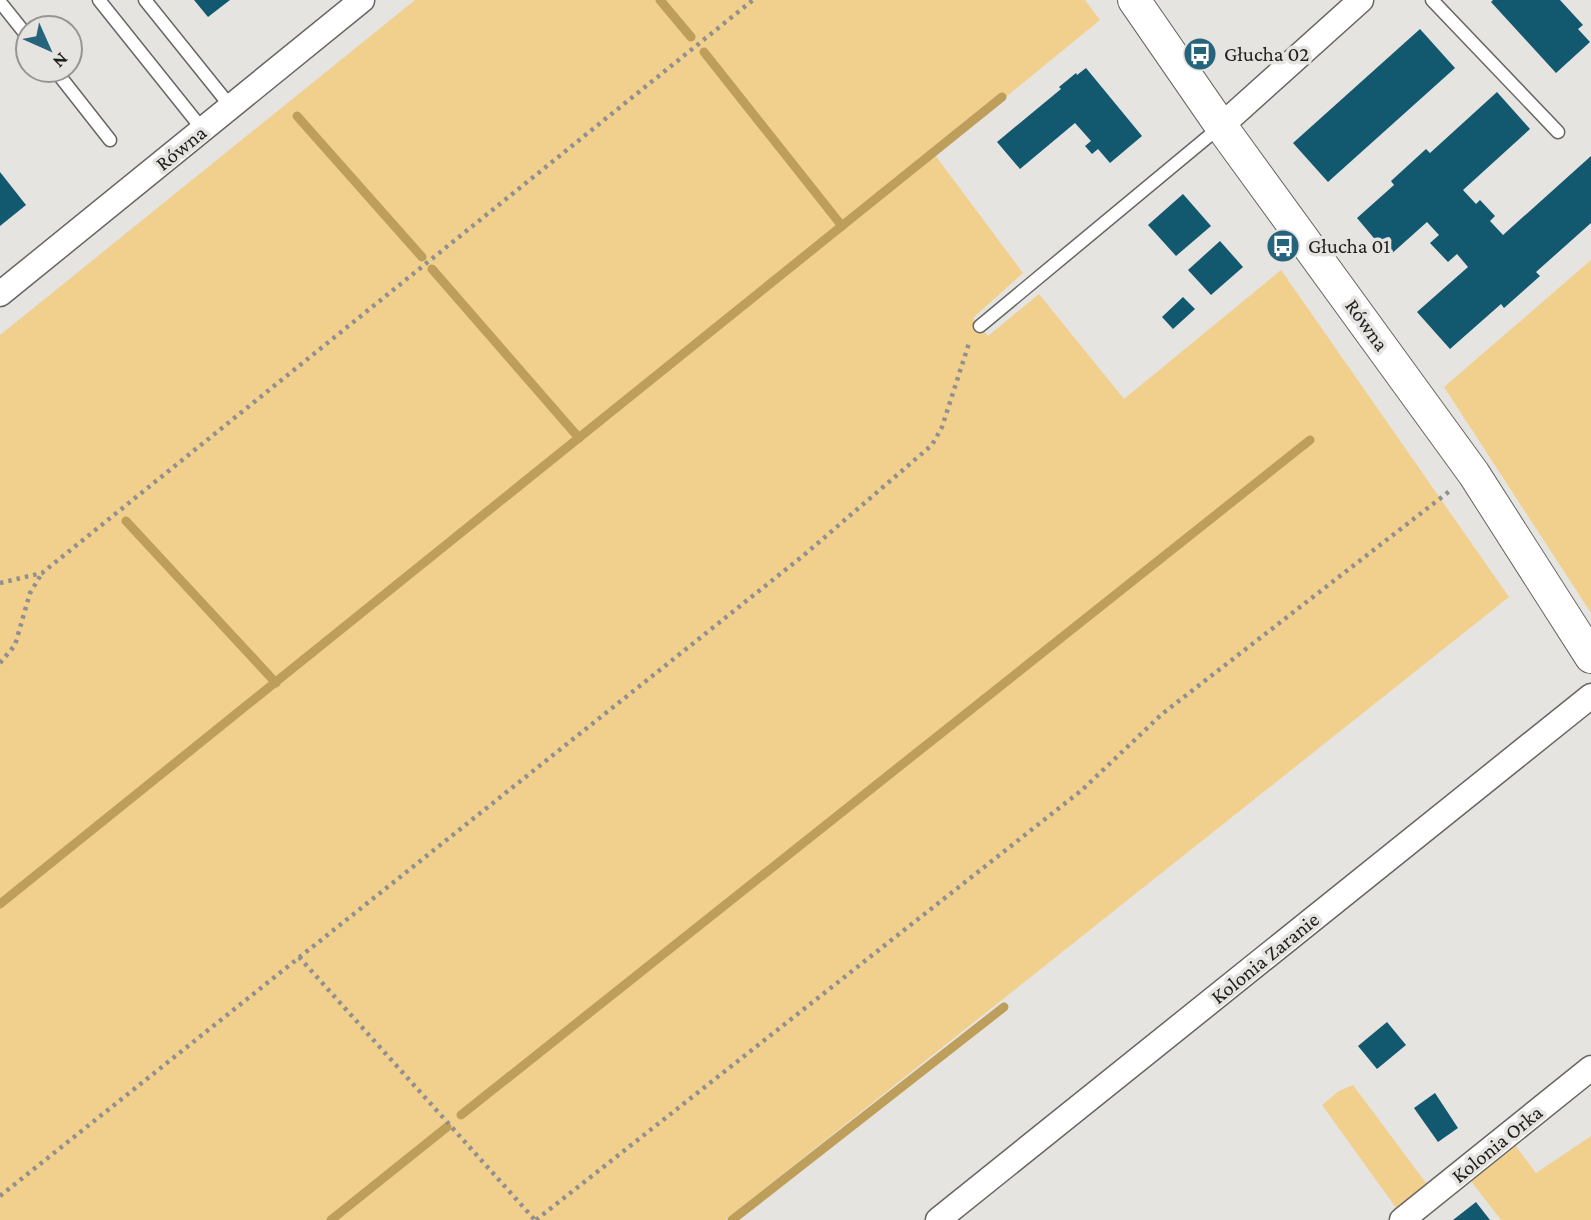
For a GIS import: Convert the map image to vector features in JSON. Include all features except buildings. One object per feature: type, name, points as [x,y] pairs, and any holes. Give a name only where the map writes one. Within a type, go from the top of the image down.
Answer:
[{"type":"street","name":"Równa","points":[[4,284],[203,130],[362,0]]},
{"type":"street","name":"Równa","points":[[1134,0],[1474,474],[1591,657]]},
{"type":"street","points":[[1222,125],[1361,0]]},
{"type":"street","name":"Kolonia Zaranie","points":[[938,1220],[1591,696]]},
{"type":"street","name":"Kolonia Orka","points":[[1402,1220],[1591,1068]]},
{"type":"lane","points":[[99,0],[203,130]]},
{"type":"lane","points":[[145,0],[231,107]]},
{"type":"lane","points":[[1432,0],[1558,132]]},
{"type":"lane","points":[[0,2],[14,20]]},
{"type":"lane","points":[[66,84],[110,140]]},
{"type":"lane","points":[[980,326],[1222,125]]},
{"type":"path","points":[[0,663],[15,645],[30,593],[42,573],[753,0]]},
{"type":"path","points":[[0,1196],[804,555],[932,445],[942,427],[970,339],[980,326]]},
{"type":"path","points":[[299,957],[535,1220],[1071,799],[1162,715],[1440,497]]},
{"type":"path","points":[[0,583],[42,573]]},
{"type":"shaded area","points":[[415,0],[1085,0],[1100,20],[935,155],[1023,273],[973,318],[988,336],[1039,294],[1124,399],[1281,270],[1509,597],[725,1220],[0,1220],[0,335]]},
{"type":"shaded area","points":[[1591,260],[1591,613],[1444,387]]},
{"type":"shaded area","points":[[1353,1085],[1429,1187],[1399,1212],[1322,1105],[1339,1091]]},
{"type":"shaded area","points":[[1591,1136],[1591,1220],[1501,1220],[1467,1176],[1512,1141],[1536,1173]]},
{"type":"waterway","points":[[660,0],[691,37]]},
{"type":"waterway","points":[[704,52],[842,226]]},
{"type":"waterway","points":[[0,904],[1002,97]]},
{"type":"waterway","points":[[297,116],[422,257]]},
{"type":"waterway","points":[[432,269],[579,438]]},
{"type":"waterway","points":[[461,1115],[1310,440]]},
{"type":"waterway","points":[[126,521],[276,683]]},
{"type":"waterway","points":[[732,1220],[1004,1007]]},
{"type":"waterway","points":[[331,1220],[447,1127]]},
{"type":"place","name":"Głucha 02","points":[[1200,54]]},
{"type":"place","name":"Głucha 01","points":[[1283,246]]}]
